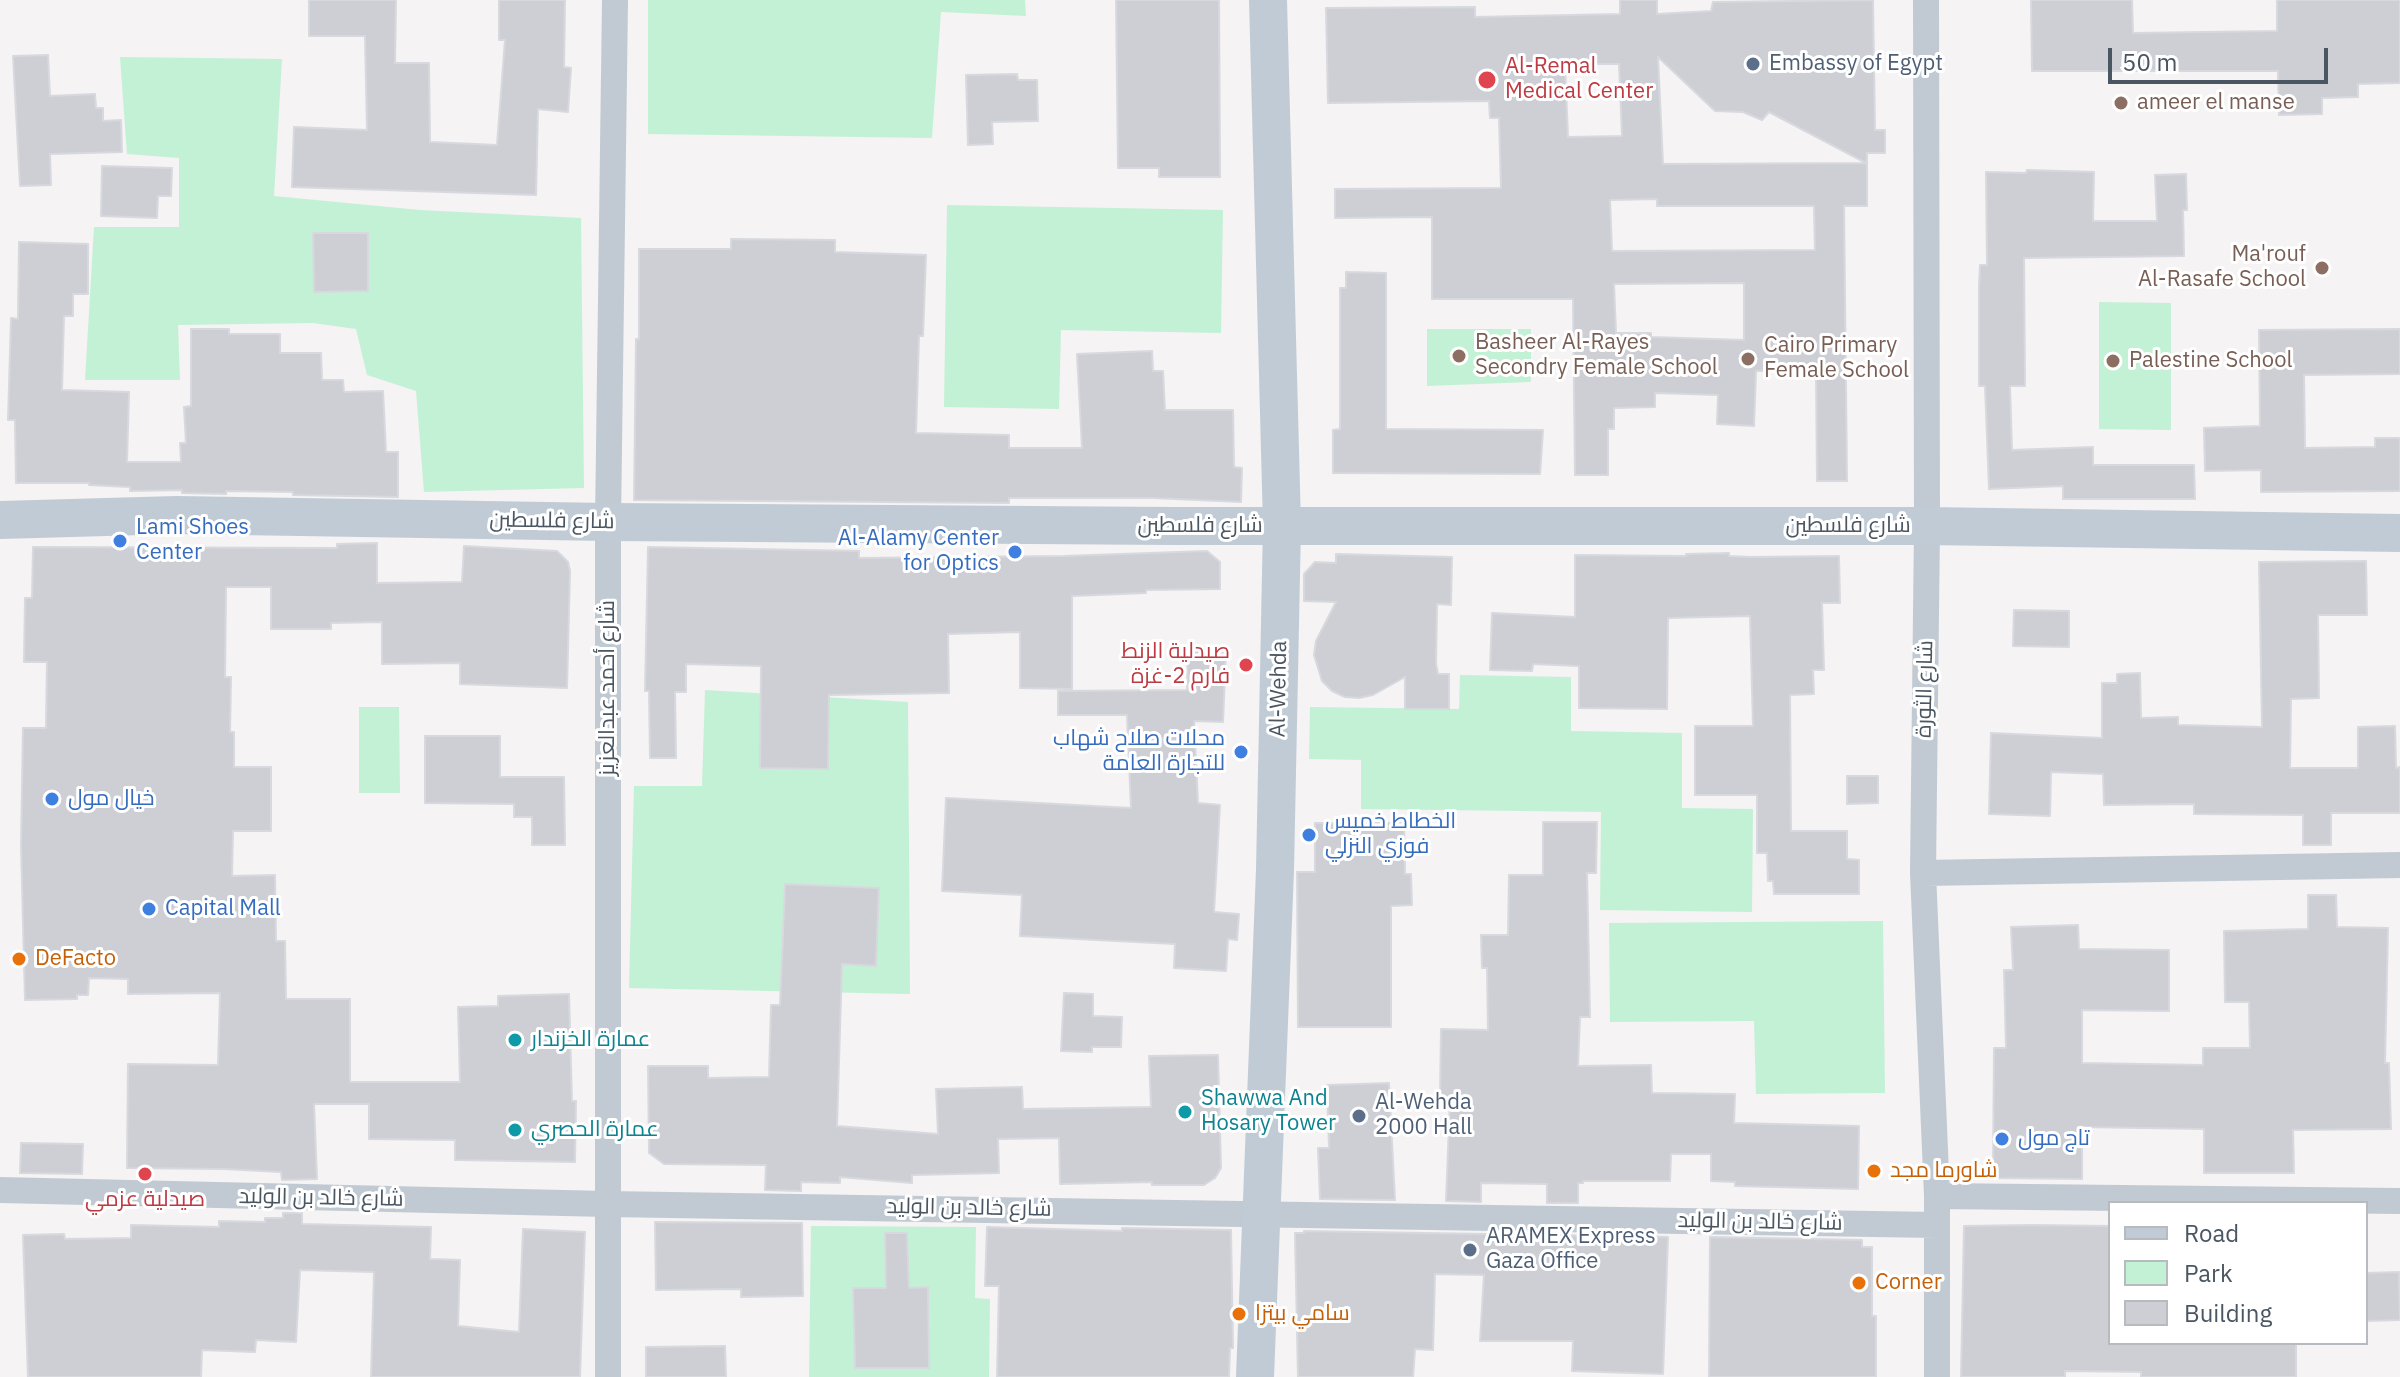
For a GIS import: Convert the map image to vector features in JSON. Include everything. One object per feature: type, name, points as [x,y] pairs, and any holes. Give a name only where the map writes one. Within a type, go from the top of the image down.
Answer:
[{"type":"street","name":"شارع أحمد عبدالعزيز","points":[[608,1377],[608,522],[615,0]]},
{"type":"street","name":"Al-Wehda","points":[[1255,1377],[1275,870],[1282,525],[1268,0]]},
{"type":"street","name":"شارع الثورة","points":[[1926,0],[1927,526],[1923,873],[1937,1196],[1937,1377]]},
{"type":"street","name":"شارع فلسطين","points":[[0,520],[177,515],[608,522],[1927,526],[2400,533]]},
{"type":"street","points":[[1923,873],[2400,865]]},
{"type":"street","name":"شارع خالد بن الوليد","points":[[0,1190],[607,1204],[1937,1225]]},
{"type":"street","points":[[1937,1196],[2400,1201]]},
{"type":"green space","points":[[648,0],[1025,0],[1026,16],[941,12],[932,138],[648,134]]},
{"type":"green space","points":[[120,57],[282,59],[274,196],[420,210],[581,218],[584,488],[424,492],[416,391],[367,375],[356,329],[313,323],[178,325],[180,380],[85,380],[94,227],[179,227],[179,158],[127,154]]},
{"type":"green space","points":[[947,205],[1223,210],[1221,333],[1061,330],[1059,409],[944,407]]},
{"type":"green space","points":[[2099,302],[2171,303],[2171,430],[2099,429]]},
{"type":"green space","points":[[1427,329],[1531,329],[1531,382],[1427,386]]},
{"type":"green space","points":[[1460,675],[1571,677],[1571,731],[1682,733],[1682,808],[1753,809],[1752,912],[1600,910],[1601,812],[1361,809],[1361,760],[1309,759],[1310,707],[1459,709]]},
{"type":"green space","points":[[705,690],[908,702],[910,994],[629,988],[634,786],[702,786]]},
{"type":"green space","points":[[359,707],[399,707],[400,793],[359,793]]},
{"type":"green space","points":[[1883,921],[1885,1093],[1756,1094],[1754,1021],[1610,1022],[1609,923]]},
{"type":"green space","points":[[811,1226],[976,1227],[975,1298],[990,1299],[989,1377],[809,1377]]},
{"type":"building","points":[[309,0],[396,0],[395,63],[429,63],[430,142],[497,145],[505,40],[499,40],[499,0],[565,0],[564,67],[571,68],[568,112],[538,109],[536,195],[292,187],[294,127],[367,130],[365,36],[309,36]]},
{"type":"building","points":[[1116,0],[1219,0],[1220,177],[1159,177],[1159,168],[1118,168]]},
{"type":"building","points":[[1620,0],[1657,0],[1657,14],[1711,11],[1713,2],[1873,0],[1875,130],[1885,130],[1885,153],[1867,153],[1867,206],[1844,206],[1847,481],[1817,481],[1816,371],[1756,371],[1754,426],[1717,424],[1718,395],[1655,393],[1655,407],[1614,408],[1614,429],[1608,429],[1608,475],[1575,475],[1573,299],[1432,299],[1432,217],[1335,218],[1335,189],[1501,188],[1499,118],[1490,118],[1489,101],[1328,103],[1326,8],[1475,7],[1475,17],[1620,14]],"holes":[[[1658,57],[1715,111],[1743,112],[1762,120],[1769,112],[1866,163],[1663,164]],[[1565,64],[1619,64],[1622,136],[1568,137]],[[1657,199],[1657,206],[1814,206],[1815,250],[1612,251],[1610,200]],[[1744,283],[1744,340],[1616,333],[1614,284]]]},
{"type":"building","points":[[2031,0],[2132,0],[2133,33],[2277,31],[2277,0],[2400,0],[2400,83],[2358,84],[2358,97],[2322,98],[2322,114],[2279,115],[2278,71],[2032,71]]},
{"type":"building","points":[[48,55],[50,96],[95,94],[96,108],[103,108],[103,121],[121,120],[122,152],[50,154],[51,185],[20,186],[13,56]]},
{"type":"building","points":[[1017,74],[1018,80],[1037,80],[1038,121],[992,122],[993,144],[968,145],[966,75]]},
{"type":"building","points":[[102,166],[172,168],[171,196],[158,196],[157,218],[101,216]]},
{"type":"building","points":[[2027,170],[2094,172],[2093,221],[2157,221],[2155,175],[2186,174],[2187,210],[2183,210],[2184,256],[2024,258],[2025,386],[2010,386],[2012,450],[2093,447],[2093,465],[2194,465],[2195,499],[2063,499],[2063,486],[1989,489],[1985,386],[1979,386],[1980,265],[1987,265],[1986,172],[2026,173]]},
{"type":"building","points":[[313,233],[368,233],[368,291],[314,292]]},
{"type":"building","points":[[731,239],[835,240],[835,252],[926,255],[923,336],[919,336],[916,433],[1009,435],[1009,448],[1082,448],[1077,354],[1152,351],[1153,371],[1163,371],[1165,410],[1233,410],[1234,467],[1242,468],[1241,502],[1153,498],[1009,498],[1009,503],[634,500],[639,249],[731,249]]},
{"type":"building","points":[[19,242],[88,244],[88,294],[73,294],[73,316],[64,316],[62,390],[129,392],[127,462],[181,462],[180,443],[186,443],[184,407],[191,406],[191,329],[229,329],[229,334],[280,334],[280,353],[321,353],[322,380],[343,380],[344,392],[383,391],[386,452],[398,452],[398,497],[293,495],[293,492],[182,493],[182,490],[130,491],[130,487],[89,483],[16,483],[15,420],[8,420],[11,318],[18,319]]},
{"type":"building","points":[[1346,272],[1386,273],[1386,429],[1543,430],[1540,474],[1333,473],[1333,430],[1340,429],[1340,288],[1346,288]]},
{"type":"building","points":[[2400,329],[2400,374],[2304,375],[2305,448],[2375,447],[2375,438],[2400,438],[2400,491],[2261,492],[2261,470],[2205,471],[2204,428],[2260,426],[2259,330]]},
{"type":"building","points":[[377,543],[377,583],[462,582],[464,546],[557,551],[568,562],[570,571],[567,688],[460,684],[460,663],[382,664],[382,622],[331,623],[331,629],[271,629],[271,587],[226,587],[225,677],[231,677],[230,732],[234,732],[234,767],[271,767],[271,831],[233,831],[232,876],[275,875],[276,941],[285,941],[286,999],[350,999],[350,1082],[460,1082],[458,1007],[498,1006],[498,996],[569,994],[572,1101],[576,1101],[575,1162],[455,1160],[455,1140],[369,1139],[369,1104],[314,1104],[317,1179],[282,1180],[281,1172],[127,1168],[128,1064],[218,1065],[220,993],[128,994],[128,979],[89,978],[88,995],[77,995],[77,999],[25,1000],[21,846],[23,728],[46,728],[47,662],[24,662],[25,598],[32,598],[33,547],[337,548],[337,544]]},
{"type":"building","points":[[648,547],[859,551],[859,558],[1207,551],[1220,562],[1220,589],[1146,590],[1146,593],[1072,596],[1072,689],[1020,688],[1020,632],[948,634],[949,693],[829,695],[828,769],[760,768],[761,666],[686,664],[686,692],[675,692],[676,758],[650,758],[649,691],[645,691]]},
{"type":"building","points":[[1729,553],[1729,556],[1750,557],[1839,556],[1840,603],[1822,603],[1824,670],[1813,670],[1814,694],[1790,695],[1791,831],[1847,831],[1847,859],[1859,860],[1859,894],[1774,894],[1773,881],[1768,881],[1767,853],[1757,853],[1757,795],[1695,795],[1695,726],[1753,726],[1750,616],[1668,618],[1667,709],[1579,708],[1579,666],[1533,664],[1532,671],[1490,670],[1492,613],[1575,617],[1575,555],[1686,556]]},
{"type":"building","points":[[1336,554],[1452,557],[1451,605],[1437,604],[1436,664],[1438,674],[1449,674],[1449,709],[1405,709],[1405,677],[1373,695],[1359,698],[1345,697],[1332,691],[1322,681],[1314,655],[1316,641],[1336,602],[1304,601],[1304,574],[1315,562],[1336,563]]},
{"type":"building","points":[[2366,561],[2367,615],[2318,615],[2319,698],[2291,699],[2290,768],[2358,768],[2358,727],[2395,726],[2396,768],[2400,767],[2400,813],[2331,813],[2331,845],[2303,845],[2303,815],[2194,814],[2194,804],[2104,805],[2103,774],[2051,772],[2050,816],[1989,814],[1991,733],[2102,738],[2102,683],[2117,683],[2117,674],[2140,673],[2141,718],[2178,717],[2178,725],[2262,727],[2259,562]]},
{"type":"building","points":[[2014,610],[2069,611],[2069,647],[2013,646]]},
{"type":"building","points":[[1188,648],[1226,649],[1223,722],[1194,721],[1198,803],[1220,805],[1214,912],[1239,914],[1237,940],[1228,939],[1226,971],[1174,968],[1175,944],[1020,936],[1022,895],[942,891],[946,798],[1131,808],[1127,715],[1058,715],[1058,691],[1187,690]]},
{"type":"building","points":[[425,736],[500,736],[500,777],[564,777],[565,845],[532,845],[532,817],[514,817],[514,804],[425,803]]},
{"type":"building","points":[[1847,776],[1878,776],[1878,803],[1847,804]]},
{"type":"building","points":[[1543,822],[1597,822],[1596,873],[1587,873],[1590,1017],[1580,1017],[1578,1066],[1651,1065],[1652,1093],[1735,1094],[1734,1123],[1859,1126],[1858,1189],[1735,1186],[1735,1182],[1711,1181],[1711,1154],[1671,1154],[1670,1181],[1583,1181],[1578,1183],[1578,1203],[1547,1203],[1547,1184],[1481,1183],[1481,1202],[1446,1201],[1450,1100],[1440,1100],[1441,1029],[1488,1030],[1487,968],[1482,968],[1481,935],[1508,935],[1509,875],[1543,875]]},
{"type":"building","points":[[1315,823],[1404,823],[1405,874],[1411,874],[1412,905],[1391,906],[1391,1027],[1298,1027],[1297,872],[1315,872]]},
{"type":"building","points":[[785,884],[879,888],[876,966],[842,964],[837,1126],[938,1134],[936,1089],[1022,1087],[1023,1109],[1151,1107],[1149,1056],[1218,1055],[1221,1168],[1215,1178],[1204,1185],[1152,1185],[1152,1182],[1060,1184],[1059,1138],[998,1139],[999,1173],[912,1175],[912,1183],[840,1177],[840,1183],[801,1182],[801,1191],[765,1190],[766,1165],[664,1164],[649,1153],[648,1066],[708,1066],[708,1078],[769,1077],[771,1005],[780,1005]]},
{"type":"building","points":[[2308,895],[2336,895],[2337,927],[2388,928],[2385,1063],[2389,1063],[2391,1129],[2293,1130],[2294,1173],[2204,1173],[2204,1129],[2082,1127],[2082,1179],[1993,1178],[1994,1048],[2006,1048],[2004,970],[2013,970],[2011,927],[2078,925],[2079,949],[2169,950],[2169,1011],[2082,1010],[2082,1063],[2203,1065],[2203,1048],[2250,1048],[2249,1002],[2225,1002],[2224,931],[2308,929]]},
{"type":"building","points":[[1064,993],[1093,994],[1093,1016],[1122,1017],[1121,1047],[1092,1047],[1092,1052],[1061,1051]]},
{"type":"building","name":"Al-Wehda 2000 Hall","points":[[1389,1083],[1395,1200],[1320,1199],[1318,1148],[1329,1148],[1327,1085]]},
{"type":"building","points":[[21,1143],[83,1144],[82,1174],[20,1173]]},
{"type":"building","points":[[283,1213],[302,1213],[302,1224],[431,1227],[430,1259],[460,1260],[458,1326],[519,1332],[523,1229],[585,1232],[580,1377],[371,1377],[374,1272],[300,1270],[296,1342],[256,1340],[255,1352],[202,1350],[201,1377],[28,1377],[23,1235],[64,1234],[65,1239],[131,1238],[131,1225],[219,1227],[219,1221],[265,1222],[265,1218],[283,1218]]},
{"type":"building","points":[[655,1222],[802,1223],[803,1296],[741,1297],[741,1289],[656,1290]]},
{"type":"building","points":[[1964,1226],[2108,1226],[2108,1345],[2296,1345],[2296,1377],[2141,1377],[2141,1372],[2065,1371],[2065,1377],[1961,1377]]},
{"type":"building","points":[[987,1227],[1231,1230],[1233,1348],[1230,1348],[1229,1377],[997,1377],[999,1286],[985,1286]]},
{"type":"building","points":[[885,1233],[907,1233],[909,1288],[928,1287],[929,1368],[855,1368],[853,1288],[886,1288]]},
{"type":"building","points":[[1295,1233],[1668,1237],[1663,1374],[1572,1371],[1573,1341],[1480,1341],[1484,1275],[1435,1274],[1433,1350],[1415,1349],[1413,1377],[1298,1377]]},
{"type":"building","points":[[1710,1237],[1862,1240],[1862,1247],[1872,1247],[1876,1377],[1709,1377]]},
{"type":"building","points":[[2399,1272],[2400,1320],[2368,1321],[2368,1273]]},
{"type":"building","points":[[725,1346],[726,1377],[646,1377],[646,1347]]},
{"type":"place","name":"Embassy of Egypt","points":[[1753,64]]},
{"type":"place","name":"Al-Remal Medical Center","points":[[1487,80]]},
{"type":"place","name":"ameer el manse","points":[[2121,103]]},
{"type":"place","name":"Ma'rouf Al-Rasafe School","points":[[2322,268]]},
{"type":"place","name":"Basheer Al-Rayes Secondry Female School","points":[[1459,356]]},
{"type":"place","name":"Cairo Primary Female School","points":[[1748,359]]},
{"type":"place","name":"Palestine School","points":[[2113,361]]},
{"type":"place","name":"Lami Shoes Center","points":[[120,541]]},
{"type":"place","name":"Al-Alamy Center for Optics","points":[[1015,552]]},
{"type":"place","name":"صيدلية الزنط فارم 2-غزة","points":[[1246,665]]},
{"type":"place","name":"محلات صلاح شهاب للتجارة العامة","points":[[1241,752]]},
{"type":"place","name":"خيال مول","points":[[52,799]]},
{"type":"place","name":"الخطاط خميس فوزي النزلي","points":[[1309,835]]},
{"type":"place","name":"Capital Mall","points":[[149,909]]},
{"type":"place","name":"DeFacto","points":[[19,959]]},
{"type":"place","name":"عمارة الخزندار","points":[[515,1040]]},
{"type":"place","name":"Shawwa And Hosary Tower","points":[[1185,1112]]},
{"type":"place","name":"Al-Wehda 2000 Hall","points":[[1359,1116]]},
{"type":"place","name":"عمارة الحصري","points":[[515,1130]]},
{"type":"place","name":"تاج مول","points":[[2002,1139]]},
{"type":"place","name":"شاورما مجد","points":[[1874,1171]]},
{"type":"place","name":"صيدلية عزمي","points":[[145,1174]]},
{"type":"place","name":"ARAMEX Express Gaza Office","points":[[1470,1250]]},
{"type":"place","name":"Corner","points":[[1859,1283]]},
{"type":"place","name":"سامي بيتزا","points":[[1239,1314]]}]
